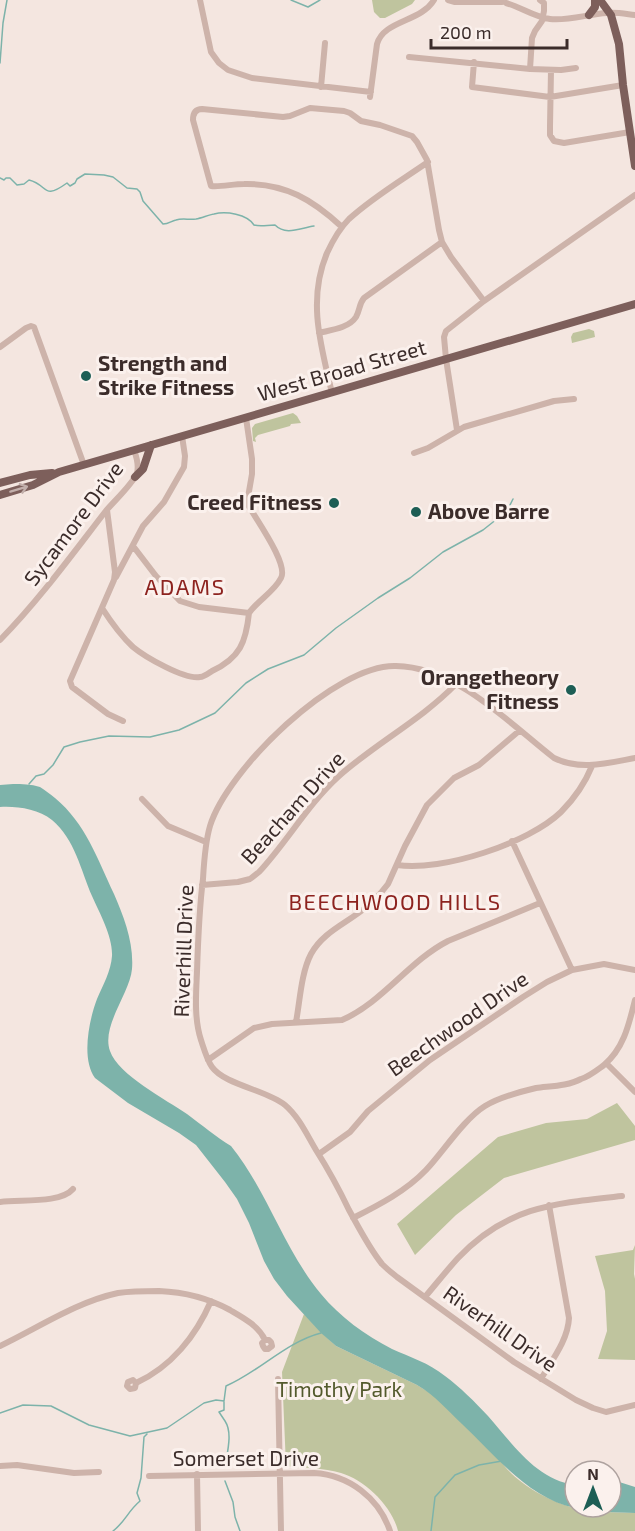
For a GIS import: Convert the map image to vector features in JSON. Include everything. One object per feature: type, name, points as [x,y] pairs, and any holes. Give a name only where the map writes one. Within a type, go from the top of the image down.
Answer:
[{"type":"main road","points":[[590,15],[595,7],[595,0]]},
{"type":"main road","points":[[600,0],[609,12],[618,44],[635,166]]},
{"type":"main road","name":"West Broad Street","points":[[0,483],[84,465],[635,304]]},
{"type":"main road","points":[[135,477],[143,469],[151,445]]},
{"type":"main road","name":"West Broad Street","points":[[0,495],[33,485],[59,472]]},
{"type":"street","points":[[200,0],[210,51],[224,67],[246,77],[370,95],[379,37],[387,30],[426,9],[434,0]]},
{"type":"street","points":[[448,0],[524,5],[542,17],[560,19],[609,12],[635,15]]},
{"type":"street","points":[[530,69],[533,35],[545,6],[540,0]]},
{"type":"street","points":[[321,87],[325,43]]},
{"type":"street","points":[[409,57],[530,69],[576,68]]},
{"type":"street","points":[[474,62],[472,87],[550,97],[623,86]]},
{"type":"street","points":[[551,70],[550,132],[554,141],[564,143],[630,132]]},
{"type":"street","points":[[342,227],[311,202],[278,187],[246,184],[211,186],[193,120],[196,111],[202,109],[283,117],[310,108],[344,111],[361,121],[412,136],[428,162],[442,242],[484,301]]},
{"type":"street","points":[[332,393],[319,333],[316,304],[318,279],[332,242],[342,227],[366,205],[428,162]]},
{"type":"street","points":[[458,430],[446,359],[444,341],[446,331],[484,301],[635,195]]},
{"type":"street","points":[[319,333],[349,324],[355,318],[364,298],[442,242]]},
{"type":"street","points":[[0,347],[29,326],[34,327],[84,465]]},
{"type":"street","points":[[414,453],[428,448],[464,427],[554,401],[574,399]]},
{"type":"street","points":[[102,608],[135,649],[180,674],[199,677],[225,666],[237,653],[242,646],[249,613],[283,575],[273,547],[247,503],[252,459],[246,418]]},
{"type":"street","points":[[123,721],[108,714],[72,687],[70,681],[114,580],[143,526],[169,496],[184,467],[182,436]]},
{"type":"street","name":"Sycamore Drive","points":[[0,640],[51,583],[135,477],[138,464],[134,450]]},
{"type":"street","points":[[107,510],[114,580]]},
{"type":"street","points":[[133,546],[156,576],[180,601],[199,607],[249,613]]},
{"type":"street","name":"Riverhill Drive","points":[[635,758],[592,766],[580,766],[561,761],[554,758],[487,704],[456,684],[423,670],[393,665],[379,667],[341,683],[275,735],[247,765],[216,810],[206,842],[198,926],[197,1022],[208,1060],[220,1075],[270,1096],[285,1106],[300,1123],[367,1242],[382,1263],[397,1277],[514,1362],[576,1400],[606,1412],[635,1405]]},
{"type":"street","name":"Beacham Drive","points":[[202,885],[238,882],[250,879],[259,872],[337,778],[363,756],[427,710],[456,684]]},
{"type":"street","points":[[296,1023],[307,964],[315,947],[335,928],[367,907],[381,893],[388,884],[414,827],[427,805],[454,778],[479,765],[519,731]]},
{"type":"street","points":[[397,865],[430,866],[453,862],[512,842],[561,813],[578,794],[592,766]]},
{"type":"street","points":[[142,799],[168,826],[206,842]]},
{"type":"street","points":[[512,842],[572,970]]},
{"type":"street","points":[[208,1060],[254,1028],[272,1024],[334,1021],[350,1017],[434,949],[540,903]]},
{"type":"street","name":"Beechwood Drive","points":[[319,1154],[350,1132],[368,1111],[430,1060],[547,982],[572,970],[604,964],[635,970]]},
{"type":"street","points":[[353,1218],[380,1204],[410,1184],[425,1171],[456,1134],[483,1107],[508,1095],[580,1080],[606,1063],[616,1053],[625,1037],[635,1000]]},
{"type":"street","points":[[606,1063],[635,1092]]},
{"type":"street","points":[[0,1202],[58,1198],[68,1194],[73,1188]]},
{"type":"street","points":[[425,1297],[459,1257],[485,1235],[515,1216],[549,1205],[622,1196]]},
{"type":"street","points":[[542,1379],[567,1335],[569,1318],[549,1205]]},
{"type":"street","points":[[0,1346],[82,1306],[120,1293],[147,1291],[176,1292],[211,1301],[246,1321],[260,1332],[265,1340]]},
{"type":"street","points":[[136,1383],[155,1374],[172,1359],[190,1339],[211,1301]]},
{"type":"street","points":[[279,1379],[281,1531]]},
{"type":"street","points":[[0,1466],[17,1465],[74,1473],[99,1472]]},
{"type":"street","name":"Somerset Drive","points":[[149,1476],[321,1473],[354,1485],[374,1502],[385,1517],[390,1531]]},
{"type":"street","points":[[197,1474],[198,1531]]},
{"type":"green space","points":[[372,0],[415,0],[412,4],[385,18],[380,18],[374,12]]},
{"type":"green space","points":[[589,329],[594,331],[595,337],[572,343],[573,333]]},
{"type":"green space","points":[[293,413],[301,423],[258,435],[255,438],[256,442],[253,441],[252,428],[255,424]]},
{"type":"green space","points":[[617,1103],[635,1126],[635,1140],[504,1178],[456,1215],[415,1255],[397,1224],[498,1137],[546,1123],[587,1119]]},
{"type":"green space","points":[[635,1245],[635,1360],[598,1359],[607,1331],[605,1291],[595,1256],[633,1250]]},
{"type":"green space","name":"Timothy Park","points":[[304,1314],[336,1346],[435,1396],[515,1477],[533,1490],[563,1505],[563,1519],[623,1519],[623,1513],[635,1513],[635,1531],[398,1531],[384,1504],[368,1488],[350,1476],[334,1471],[286,1466],[282,1372]]},
{"type":"water","points":[[0,785],[40,787],[66,808],[83,830],[114,894],[128,930],[132,959],[130,978],[109,1031],[110,1051],[115,1060],[133,1078],[231,1146],[255,1182],[296,1258],[328,1302],[363,1332],[382,1344],[439,1371],[451,1380],[478,1405],[526,1459],[548,1476],[563,1482],[563,1504],[542,1495],[514,1474],[424,1389],[336,1346],[321,1333],[274,1279],[237,1199],[196,1145],[128,1103],[95,1078],[88,1061],[89,1028],[97,999],[110,967],[112,949],[110,941],[77,856],[66,836],[46,816],[20,808],[0,807]]},
{"type":"water","points":[[623,1483],[635,1487],[635,1513],[623,1513]]},
{"type":"waterway","points":[[0,63],[7,0]]},
{"type":"waterway","points":[[291,0],[308,7],[320,0]]},
{"type":"waterway","points":[[0,178],[4,180],[10,178],[17,185],[29,180],[46,190],[53,191],[67,183],[70,186],[85,174],[113,177],[127,188],[137,189],[143,201],[163,224],[178,219],[196,219],[224,213],[236,214],[251,221],[254,225],[275,225],[288,231],[314,226]]},
{"type":"waterway","points":[[29,784],[36,776],[44,774],[53,765],[64,747],[109,736],[150,737],[179,730],[215,713],[246,683],[268,669],[304,655],[336,628],[410,578],[443,552],[483,530],[507,511],[513,499]]},
{"type":"waterway","points":[[0,1413],[23,1405],[51,1406],[89,1425],[130,1436],[167,1428],[204,1403],[224,1401],[226,1386],[296,1343],[321,1333]]},
{"type":"waterway","points":[[224,1402],[224,1410],[219,1412],[229,1431],[225,1467]]},
{"type":"waterway","points":[[113,1531],[140,1501],[137,1493],[141,1478],[144,1437],[147,1434]]},
{"type":"waterway","points":[[431,1531],[435,1497],[455,1475],[479,1465],[502,1461]]},
{"type":"waterway","points":[[225,1481],[240,1531]]},
{"type":"place","name":"Strength and Strike Fitness","points":[[86,376]]},
{"type":"place","name":"Creed Fitness","points":[[334,503]]},
{"type":"place","name":"Above Barre","points":[[416,512]]},
{"type":"place","name":"Orangetheory Fitness","points":[[571,690]]},
{"type":"district","name":"ADAMS","points":[[185,587]]},
{"type":"district","name":"BEECHWOOD HILLS","points":[[395,902]]}]
